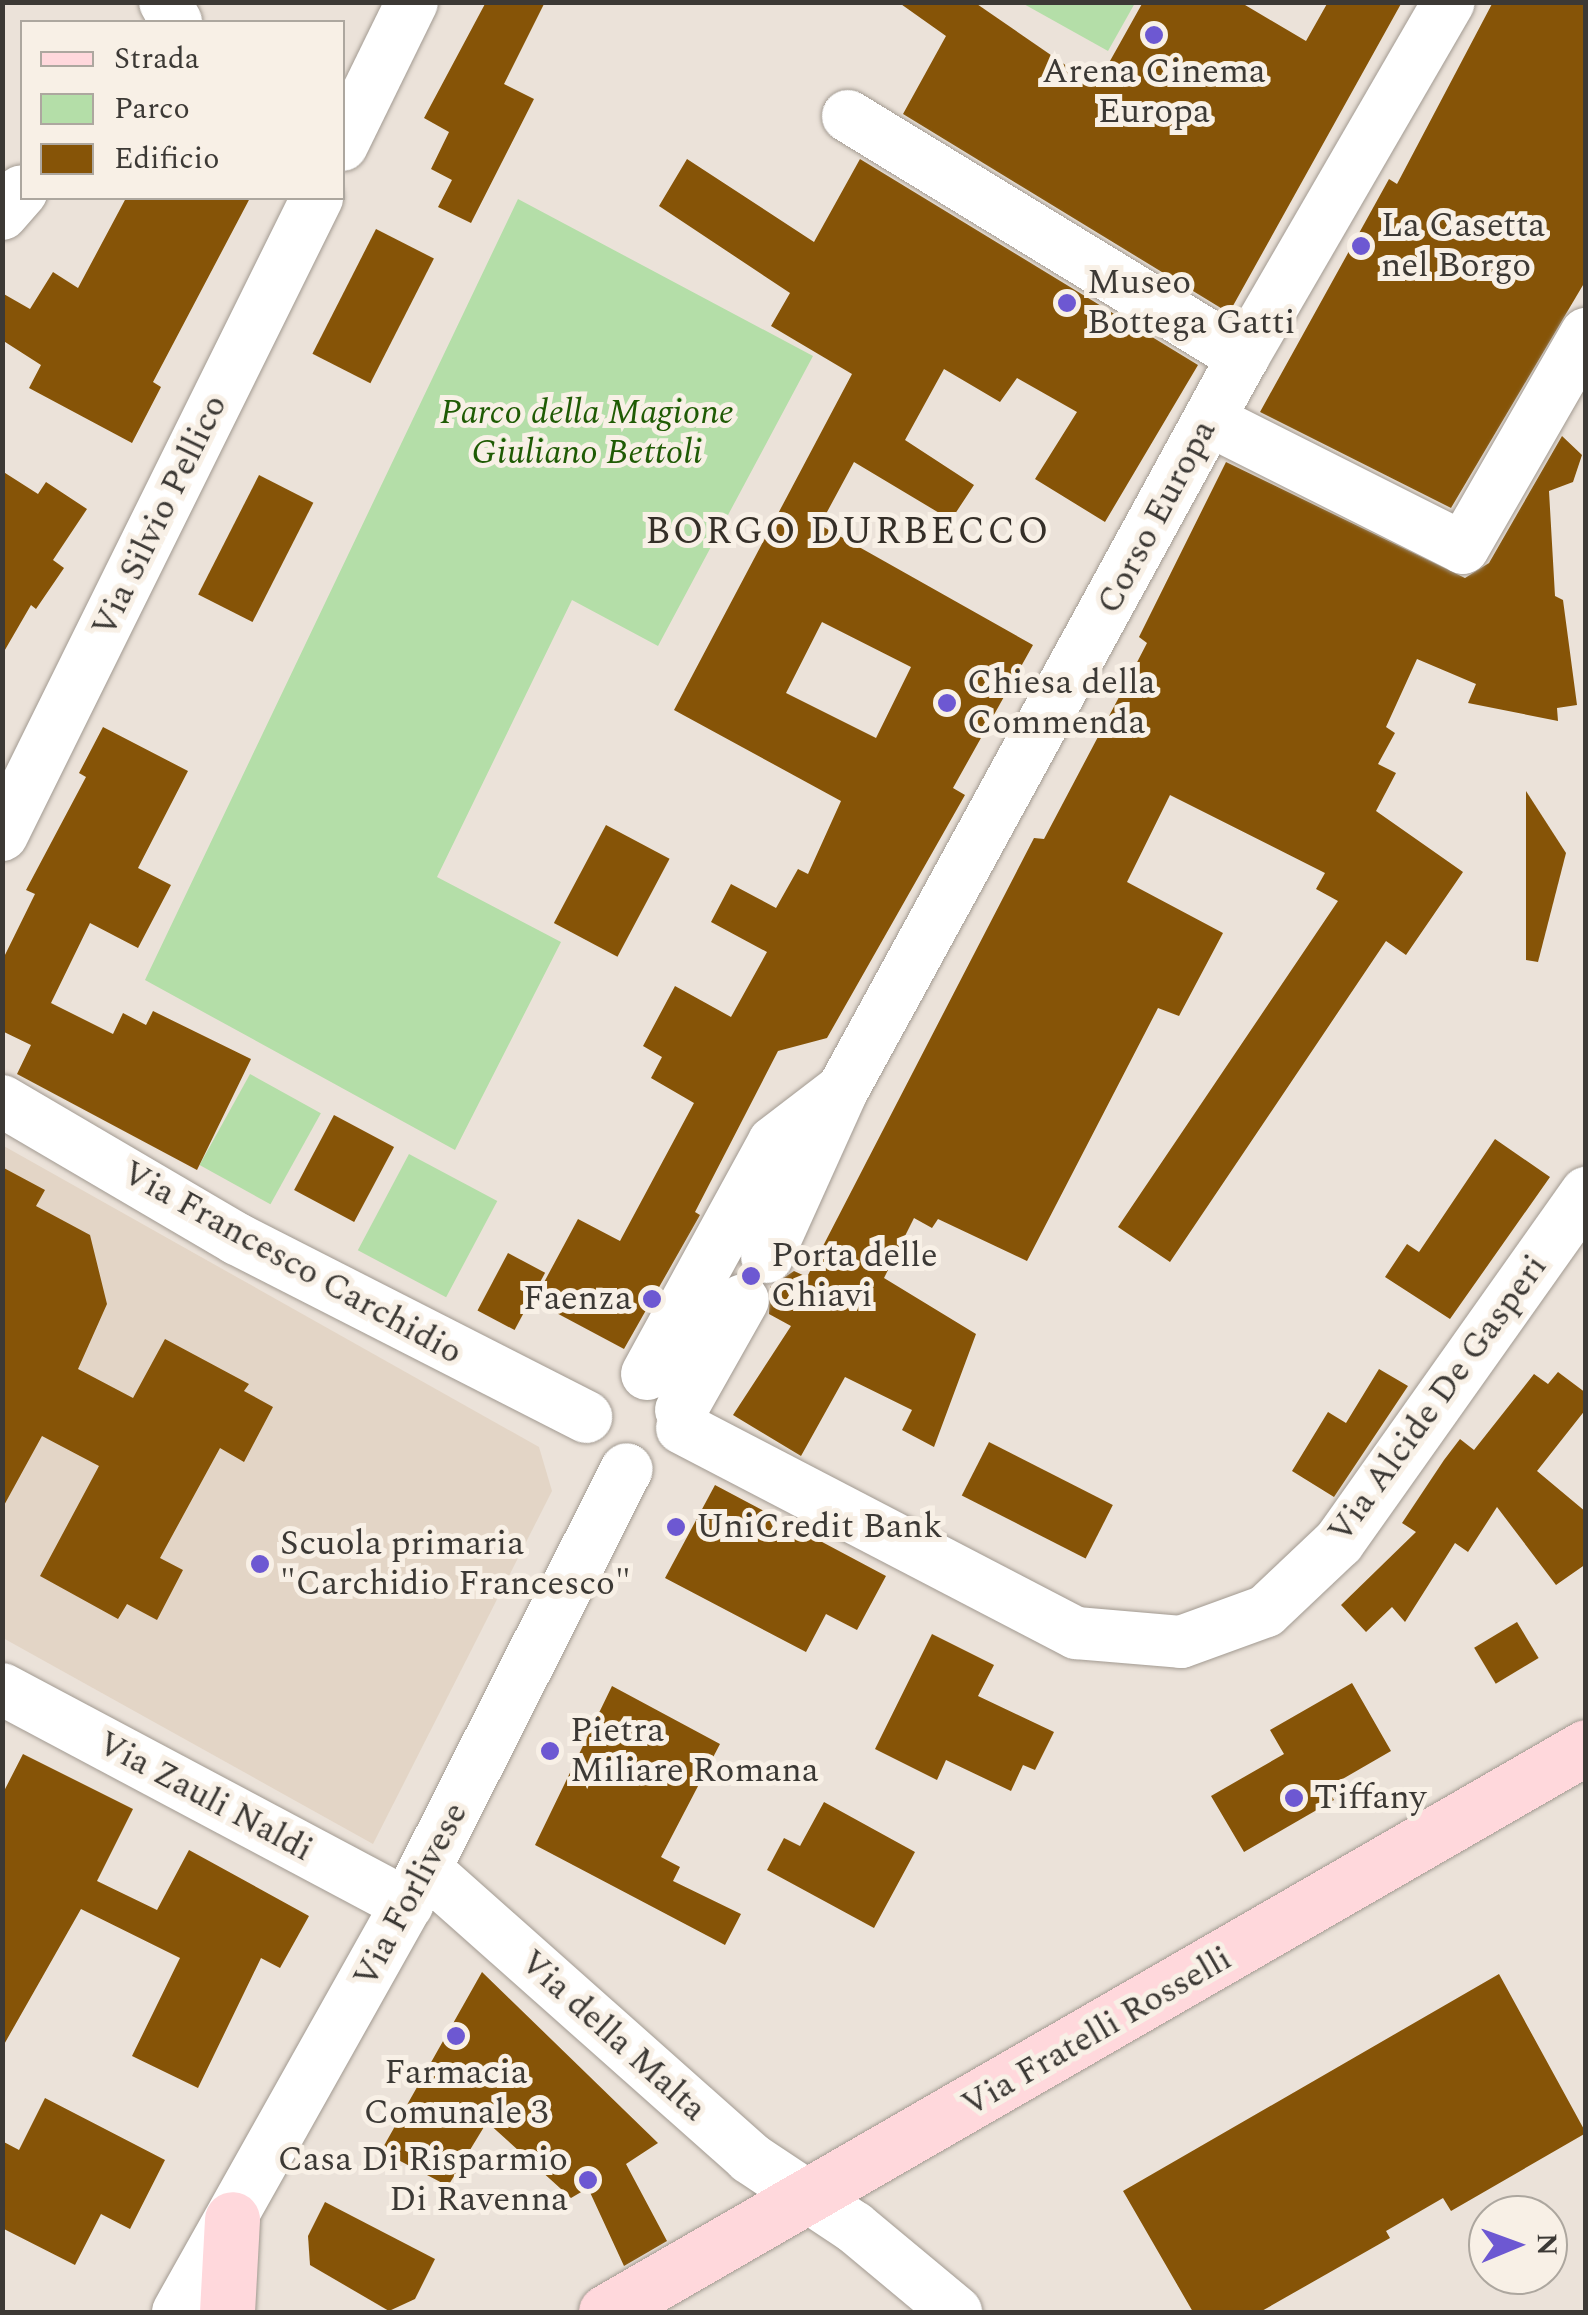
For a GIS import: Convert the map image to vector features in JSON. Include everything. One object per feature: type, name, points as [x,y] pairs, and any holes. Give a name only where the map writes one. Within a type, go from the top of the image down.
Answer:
[{"type":"main road","name":"Via Fratelli Rosselli","points":[[606,2312],[1586,1747]]},
{"type":"main road","points":[[230,2306],[232,2219]]},
{"type":"street","points":[[345,139],[412,2]]},
{"type":"street","name":"Corso Europa","points":[[737,1278],[843,1089],[1096,592],[1210,420],[1449,2]]},
{"type":"street","points":[[848,116],[1244,357]]},
{"type":"street","points":[[2,214],[20,193]]},
{"type":"street","name":"Via Silvio Pellico","points":[[2,835],[316,200]]},
{"type":"street","points":[[1210,420],[1463,548],[1586,334]]},
{"type":"street","name":"Corso Europa","points":[[737,1278],[774,1142],[843,1089]]},
{"type":"street","name":"Via Francesco Carchidio","points":[[2,1101],[237,1238],[586,1418]]},
{"type":"street","name":"Via Alcide De Gasperi","points":[[670,1404],[1076,1633],[1181,1642],[1266,1611],[1339,1542],[1586,1193]]},
{"type":"street","points":[[670,1404],[606,1381],[586,1418],[592,1446],[627,1469],[669,1454],[670,1404],[737,1278]]},
{"type":"street","name":"Via Forlivese","points":[[178,2312],[416,1887],[627,1469]]},
{"type":"street","name":"Via Zauli Naldi","points":[[2,1689],[416,1887]]},
{"type":"street","name":"Via della Malta","points":[[416,1887],[750,2158],[854,2227],[956,2312]]},
{"type":"shaded area","name":"Scuola primaria \"Carchidio Francesco\"","points":[[2,1145],[539,1447],[552,1491],[373,1844],[3,1638]]},
{"type":"green space","points":[[1022,3],[1135,3],[1108,51]]},
{"type":"green space","name":"Parco della Magione Giuliano Bettoli","points":[[518,199],[813,356],[658,646],[572,600],[437,877],[561,942],[455,1150],[145,980]]},
{"type":"green space","points":[[250,1074],[321,1113],[270,1204],[200,1165]]},
{"type":"green space","points":[[409,1154],[497,1201],[446,1297],[358,1250]]},
{"type":"building","points":[[486,2],[545,2],[504,84],[534,99],[471,223],[438,207],[452,180],[431,169],[449,132],[424,118]]},
{"type":"building","points":[[898,2],[974,2],[1096,86],[1143,2],[1240,2],[1306,41],[1328,2],[1402,2],[1229,313],[903,114],[946,36]]},
{"type":"building","points":[[1493,2],[1586,2],[1586,280],[1451,508],[1260,412],[1389,179],[1397,184]]},
{"type":"building","points":[[687,159],[814,242],[860,159],[1198,365],[1105,522],[1035,479],[1077,412],[1017,378],[1000,402],[944,369],[905,440],[974,485],[951,520],[854,462],[820,525],[1033,645],[953,788],[965,795],[827,1038],[778,1051],[695,1212],[700,1215],[624,1349],[534,1301],[578,1219],[620,1241],[694,1103],[651,1078],[662,1057],[643,1046],[675,986],[731,1017],[767,952],[711,922],[731,884],[776,908],[798,869],[808,874],[841,801],[674,710],[852,374],[771,326],[790,293],[659,206]],"holes":[[[822,622],[911,667],[876,738],[786,693]]]},
{"type":"building","points":[[125,200],[249,200],[153,382],[161,387],[132,443],[29,388],[41,365],[2,340],[2,293],[30,309],[53,272],[78,288]]},
{"type":"building","points":[[376,229],[434,259],[370,383],[312,354]]},
{"type":"building","points":[[1562,436],[1582,455],[1573,482],[1549,491],[1555,596],[1563,600],[1577,705],[1557,708],[1558,721],[1468,703],[1476,684],[1417,659],[1386,727],[1395,733],[1378,764],[1396,773],[1376,811],[1463,872],[1406,955],[1386,941],[1170,1262],[1118,1227],[1338,901],[1316,889],[1325,873],[1170,795],[1127,882],[1223,933],[1179,1016],[1158,1008],[1027,1261],[938,1219],[932,1228],[914,1218],[884,1278],[976,1334],[934,1447],[902,1430],[912,1410],[845,1377],[801,1456],[733,1415],[791,1326],[769,1314],[770,1287],[794,1271],[807,1277],[1034,838],[1044,839],[1147,643],[1139,637],[1226,462],[1465,578],[1489,563]]},
{"type":"building","points":[[2,471],[38,494],[46,482],[87,509],[53,560],[64,568],[36,609],[31,605],[2,655]]},
{"type":"building","points":[[259,475],[313,503],[253,622],[198,594]]},
{"type":"building","points":[[103,727],[188,771],[138,868],[171,885],[138,948],[90,923],[51,1003],[113,1034],[123,1013],[146,1025],[153,1011],[251,1059],[197,1170],[17,1074],[31,1045],[2,1031],[2,961],[35,894],[26,890],[86,777],[79,773]]},
{"type":"building","points":[[1526,791],[1566,853],[1538,962],[1526,960]]},
{"type":"building","points":[[606,825],[670,859],[617,957],[554,923]]},
{"type":"building","points":[[334,1115],[394,1147],[354,1222],[294,1190]]},
{"type":"building","points":[[1495,1139],[1550,1177],[1450,1319],[1385,1277],[1407,1244],[1419,1252]]},
{"type":"building","points":[[2,1167],[45,1190],[36,1206],[90,1235],[107,1304],[78,1369],[133,1398],[165,1339],[249,1384],[244,1391],[273,1407],[244,1462],[220,1448],[160,1558],[183,1570],[157,1620],[127,1604],[118,1619],[40,1576],[99,1466],[42,1436],[2,1509]]},
{"type":"building","points":[[508,1253],[545,1273],[515,1330],[477,1310]]},
{"type":"building","points":[[1379,1369],[1408,1386],[1334,1497],[1292,1471],[1328,1412],[1346,1423]]},
{"type":"building","points":[[1558,1372],[1586,1393],[1586,1409],[1537,1471],[1586,1512],[1586,1564],[1556,1585],[1497,1507],[1468,1552],[1455,1543],[1405,1622],[1392,1607],[1366,1632],[1341,1605],[1416,1532],[1402,1523],[1444,1460],[1460,1439],[1474,1450],[1534,1374],[1548,1384]]},
{"type":"building","points":[[989,1442],[1113,1505],[1086,1559],[962,1495]]},
{"type":"building","points":[[715,1485],[886,1576],[857,1630],[826,1614],[806,1652],[665,1578]]},
{"type":"building","points":[[1517,1622],[1539,1658],[1496,1684],[1474,1648]]},
{"type":"building","points":[[932,1634],[994,1665],[978,1696],[1054,1732],[1035,1770],[1023,1765],[1011,1791],[946,1760],[937,1780],[875,1749]]},
{"type":"building","points":[[1352,1683],[1391,1751],[1327,1788],[1334,1800],[1244,1852],[1211,1796],[1284,1754],[1270,1730]]},
{"type":"building","points":[[612,1686],[720,1744],[661,1857],[680,1867],[673,1881],[741,1914],[725,1945],[535,1845]]},
{"type":"building","points":[[23,1754],[133,1809],[97,1881],[157,1910],[189,1850],[309,1916],[280,1968],[261,1958],[198,2088],[132,2056],[180,1958],[81,1909],[2,2048],[2,1795]]},
{"type":"building","points":[[824,1802],[915,1852],[874,1928],[767,1870],[784,1838],[800,1846]]},
{"type":"building","points":[[482,1972],[658,2143],[626,2164],[667,2241],[624,2266],[588,2188],[571,2198],[487,2122],[448,2186],[381,2151]]},
{"type":"building","points":[[1499,1974],[1586,2133],[1479,2195],[1468,2195],[1468,2201],[1451,2211],[1443,2198],[1386,2231],[1390,2238],[1260,2312],[1193,2312],[1123,2191]]},
{"type":"building","points":[[45,2098],[165,2160],[130,2229],[101,2214],[75,2265],[2,2228],[2,2141],[19,2150]]},
{"type":"building","points":[[325,2202],[435,2259],[415,2299],[389,2311],[310,2265],[308,2236]]},
{"type":"place","name":"Arena Cinema Europa","points":[[1154,35]]},
{"type":"place","name":"La Casetta nel Borgo","points":[[1361,246]]},
{"type":"place","name":"Museo Bottega Gatti","points":[[1067,303]]},
{"type":"place","name":"Chiesa della Commenda","points":[[947,703]]},
{"type":"place","name":"Porta delle Chiavi","points":[[751,1276]]},
{"type":"place","name":"Faenza","points":[[652,1299]]},
{"type":"place","name":"UniCredit Bank","points":[[676,1527]]},
{"type":"place","name":"Scuola primaria \"Carchidio Francesco\"","points":[[260,1564]]},
{"type":"place","name":"Pietra Miliare Romana","points":[[550,1751]]},
{"type":"place","name":"Tiffany","points":[[1294,1798]]},
{"type":"place","name":"Farmacia Comunale 3","points":[[456,2036]]},
{"type":"place","name":"Casa Di Risparmio Di Ravenna","points":[[588,2180]]},
{"type":"district","name":"BORGO DURBECCO","points":[[848,533]]}]
